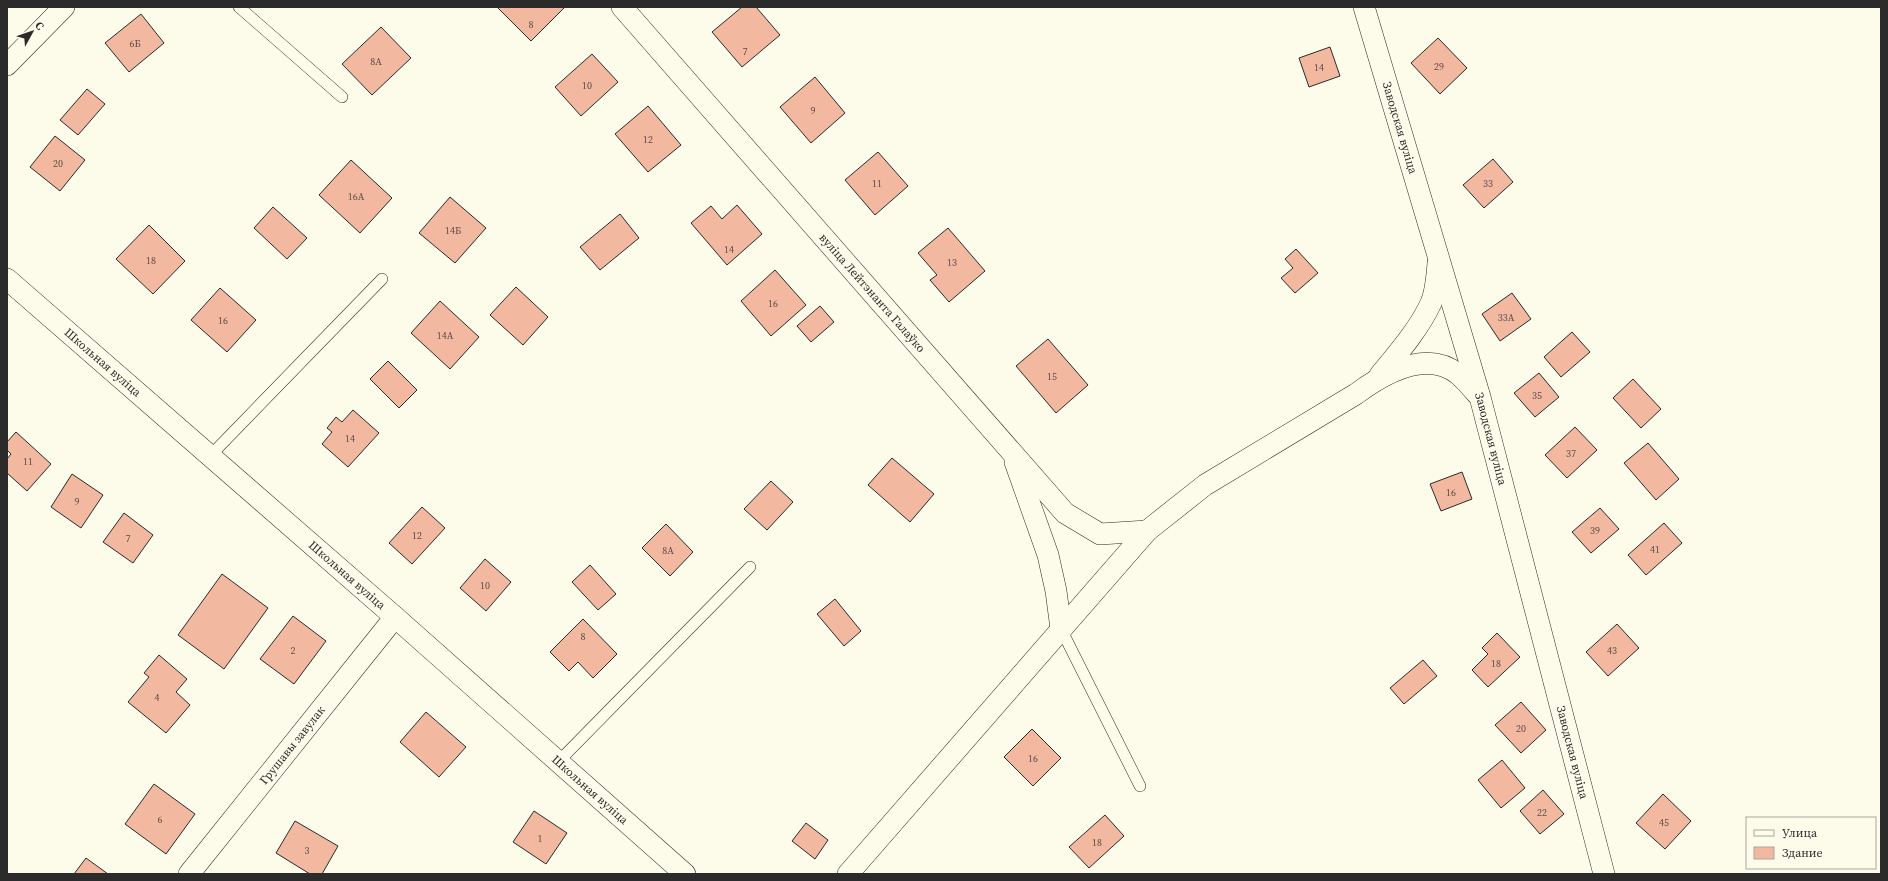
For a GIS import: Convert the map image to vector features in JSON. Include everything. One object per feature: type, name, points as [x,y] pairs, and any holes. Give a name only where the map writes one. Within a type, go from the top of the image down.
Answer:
[{"type":"street","points":[[7,65],[64,7]]},
{"type":"street","name":"вуліца Лейтэнанта Галаўко","points":[[622,7],[1065,513],[1100,534],[1146,531]]},
{"type":"street","name":"Заводская вуліца","points":[[1364,7],[1480,397],[1604,874]]},
{"type":"street","points":[[848,874],[1146,531],[1205,485],[1356,394],[1377,378],[1397,354],[1431,303],[1437,280],[1439,258]]},
{"type":"street","name":"Школьная вуліца","points":[[7,279],[395,617],[685,874]]},
{"type":"street","points":[[1377,378],[1400,368],[1422,364],[1442,366],[1457,373],[1480,397]]},
{"type":"street","points":[[1011,450],[1048,555],[1056,592],[1061,629]]},
{"type":"street","name":"Грушавы завулак","points":[[189,874],[395,617]]},
{"type":"lane","points":[[239,7],[342,97]]},
{"type":"lane","points":[[210,456],[382,279]]},
{"type":"lane","points":[[558,762],[750,567]]},
{"type":"lane","points":[[1061,629],[1140,786]]},
{"type":"building","points":[[497,7],[565,7],[531,41]]},
{"type":"building","points":[[742,7],[756,7],[780,35],[742,67],[712,32]]},
{"type":"building","points":[[141,14],[164,43],[129,72],[105,43]]},
{"type":"building","points":[[381,27],[411,58],[372,95],[342,64]]},
{"type":"building","points":[[1438,38],[1467,68],[1440,94],[1411,63]]},
{"type":"building","points":[[1330,47],[1340,76],[1309,87],[1299,58]]},
{"type":"building","points":[[592,54],[618,82],[581,116],[555,87]]},
{"type":"building","points":[[815,77],[845,113],[811,143],[780,107]]},
{"type":"building","points":[[87,89],[105,104],[78,135],[60,120]]},
{"type":"building","points":[[648,106],[681,145],[648,172],[615,134]]},
{"type":"building","points":[[55,136],[85,160],[60,191],[30,167]]},
{"type":"building","points":[[878,152],[908,186],[875,215],[845,180]]},
{"type":"building","points":[[1493,159],[1513,182],[1484,208],[1463,185]]},
{"type":"building","points":[[351,160],[392,198],[360,233],[319,195]]},
{"type":"building","points":[[450,197],[486,228],[455,263],[419,233]]},
{"type":"building","points":[[737,205],[762,234],[727,265],[691,223],[711,206],[722,219]]},
{"type":"building","points":[[273,207],[307,238],[287,259],[254,228]]},
{"type":"building","points":[[620,214],[639,238],[600,270],[580,247]]},
{"type":"building","points":[[149,225],[185,261],[153,294],[116,259]]},
{"type":"building","points":[[948,228],[985,271],[949,302],[930,280],[937,275],[918,253]]},
{"type":"building","points":[[1296,249],[1318,273],[1295,293],[1281,278],[1293,268],[1285,259]]},
{"type":"building","points":[[775,270],[806,305],[771,336],[741,301]]},
{"type":"building","points":[[516,287],[548,317],[523,345],[490,315]]},
{"type":"building","points":[[220,288],[256,320],[227,352],[191,320]]},
{"type":"building","points":[[1512,293],[1531,319],[1500,341],[1482,314]]},
{"type":"building","points":[[440,301],[479,337],[450,369],[411,333]]},
{"type":"building","points":[[820,306],[834,322],[811,342],[797,326]]},
{"type":"building","points":[[1572,332],[1590,352],[1561,377],[1544,357]]},
{"type":"building","points":[[1048,339],[1088,385],[1056,413],[1016,366]]},
{"type":"building","points":[[388,361],[417,390],[399,408],[370,379]]},
{"type":"building","points":[[1539,373],[1559,397],[1535,417],[1514,393]]},
{"type":"building","points":[[1633,379],[1661,409],[1641,428],[1613,398]]},
{"type":"building","points":[[353,410],[379,433],[348,467],[322,444],[332,432],[327,428],[336,417],[342,422]]},
{"type":"building","points":[[1575,427],[1597,450],[1567,478],[1545,455]]},
{"type":"building","points":[[16,432],[51,464],[27,491],[7,473],[7,459],[11,454],[7,450],[7,442]]},
{"type":"building","points":[[1648,443],[1679,479],[1656,500],[1624,463]]},
{"type":"building","points":[[892,458],[934,494],[910,522],[868,485]]},
{"type":"building","points":[[1462,472],[1472,499],[1441,511],[1430,484]]},
{"type":"building","points":[[72,474],[103,495],[81,528],[51,507]]},
{"type":"building","points":[[771,481],[793,502],[767,530],[744,509]]},
{"type":"building","points":[[422,507],[445,528],[412,564],[389,543]]},
{"type":"building","points":[[1600,508],[1619,529],[1591,553],[1572,532]]},
{"type":"building","points":[[124,513],[153,535],[133,563],[103,542]]},
{"type":"building","points":[[1664,523],[1682,543],[1646,575],[1628,555]]},
{"type":"building","points":[[666,524],[693,552],[670,576],[642,548]]},
{"type":"building","points":[[485,559],[511,582],[486,611],[460,588]]},
{"type":"building","points":[[590,565],[616,594],[598,610],[572,582]]},
{"type":"building","points":[[222,574],[268,608],[224,669],[178,635]]},
{"type":"building","points":[[835,599],[861,631],[844,646],[817,614]]},
{"type":"building","points":[[293,616],[326,641],[294,684],[260,659]]},
{"type":"building","points":[[583,619],[617,654],[593,678],[578,662],[569,671],[550,652]]},
{"type":"building","points":[[1617,624],[1639,648],[1608,676],[1586,652]]},
{"type":"building","points":[[1497,633],[1520,657],[1488,687],[1472,670],[1488,654],[1482,648]]},
{"type":"building","points":[[159,655],[187,679],[176,692],[190,705],[166,733],[128,702],[149,677],[144,673]]},
{"type":"building","points":[[1423,660],[1437,676],[1404,704],[1390,688]]},
{"type":"building","points":[[1521,702],[1546,730],[1521,753],[1495,725]]},
{"type":"building","points":[[426,712],[466,747],[439,777],[400,742]]},
{"type":"building","points":[[1032,729],[1061,758],[1033,786],[1004,757]]},
{"type":"building","points":[[1502,760],[1525,788],[1501,808],[1478,780]]},
{"type":"building","points":[[154,784],[195,814],[166,854],[125,824]]},
{"type":"building","points":[[1543,790],[1564,814],[1540,834],[1520,811]]},
{"type":"building","points":[[1663,794],[1691,821],[1665,849],[1636,823]]},
{"type":"building","points":[[534,811],[567,833],[546,864],[513,842]]},
{"type":"building","points":[[1105,815],[1124,836],[1089,868],[1069,847]]},
{"type":"building","points":[[295,821],[338,846],[322,874],[310,874],[276,853]]},
{"type":"building","points":[[806,823],[828,840],[815,859],[792,841]]},
{"type":"building","points":[[86,858],[108,874],[74,874]]}]
